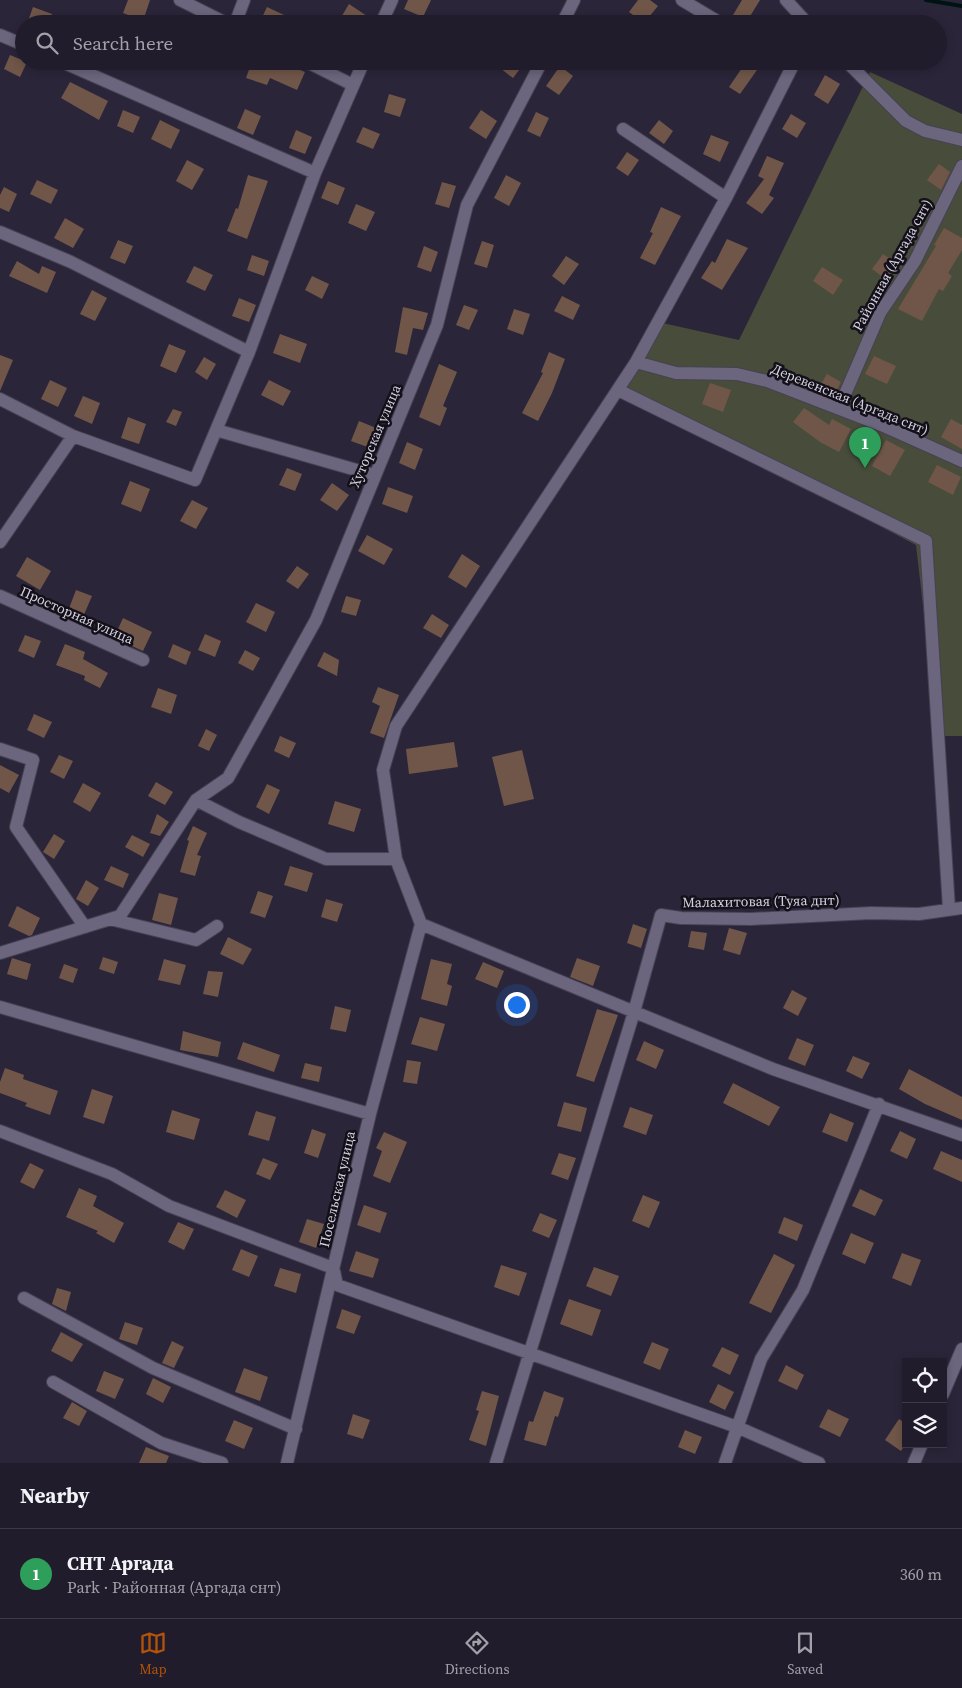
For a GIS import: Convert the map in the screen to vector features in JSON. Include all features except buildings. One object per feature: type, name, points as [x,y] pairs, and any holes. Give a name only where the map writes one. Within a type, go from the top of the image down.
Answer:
[{"type":"street","points":[[180,0],[210,15]]},
{"type":"street","points":[[238,15],[244,0]]},
{"type":"street","points":[[385,15],[392,0]]},
{"type":"street","points":[[566,15],[574,0]]},
{"type":"street","points":[[682,0],[707,15]]},
{"type":"street","points":[[786,0],[800,15]]},
{"type":"street","points":[[0,35],[15,41]]},
{"type":"street","points":[[80,70],[315,173]]},
{"type":"street","points":[[323,70],[353,85]]},
{"type":"street","points":[[0,399],[73,436],[194,480],[249,352],[315,173],[360,70]]},
{"type":"street","name":"Хуторская улица","points":[[196,800],[228,778],[316,620],[374,475],[438,325],[467,205],[537,70]]},
{"type":"street","points":[[788,70],[726,198],[636,362],[396,726],[383,770],[396,858],[421,924],[773,1069],[879,1104],[962,1135]]},
{"type":"street","points":[[855,70],[906,121],[925,131],[962,140]]},
{"type":"street","points":[[623,129],[726,198]]},
{"type":"street","name":"Районная (Аргада снт)","points":[[839,408],[880,313],[915,261],[962,166]]},
{"type":"street","points":[[0,232],[71,262],[249,352]]},
{"type":"street","name":"Деревенская (Аргада снт)","points":[[636,362],[676,373],[737,374],[767,381],[839,408],[962,461]]},
{"type":"street","points":[[618,390],[926,541],[949,910]]},
{"type":"street","points":[[216,430],[374,475]]},
{"type":"street","points":[[0,542],[73,436]]},
{"type":"street","name":"Просторная улица","points":[[0,596],[143,660]]},
{"type":"street","points":[[0,749],[33,760],[16,827],[85,927]]},
{"type":"street","points":[[0,953],[120,916],[196,800],[238,822],[326,859],[396,858]]},
{"type":"street","name":"Малахитовая (Туяа днт)","points":[[634,1012],[661,915],[681,918],[751,919],[871,913],[919,914],[962,908]]},
{"type":"street","points":[[110,919],[196,940],[217,926]]},
{"type":"street","name":"Посельская улица","points":[[288,1463],[370,1114],[421,924]]},
{"type":"street","points":[[0,1007],[370,1114]]},
{"type":"street","points":[[496,1463],[634,1012]]},
{"type":"street","points":[[725,1463],[761,1359],[803,1290],[879,1104]]},
{"type":"street","points":[[0,1130],[112,1174],[168,1206],[333,1268],[337,1285],[738,1427],[819,1463]]},
{"type":"street","points":[[24,1298],[153,1368],[296,1429]]},
{"type":"street","points":[[947,1385],[962,1349]]},
{"type":"street","points":[[53,1382],[161,1443],[222,1463]]},
{"type":"street","points":[[914,1463],[920,1448]]},
{"type":"green space","points":[[870,72],[962,114],[962,736],[938,736],[916,545],[618,390],[658,322],[739,340]]},
{"type":"waterway","points":[[926,0],[962,6]]},
{"type":"place","name":"СНТ Аргада","points":[[865,468]]}]
